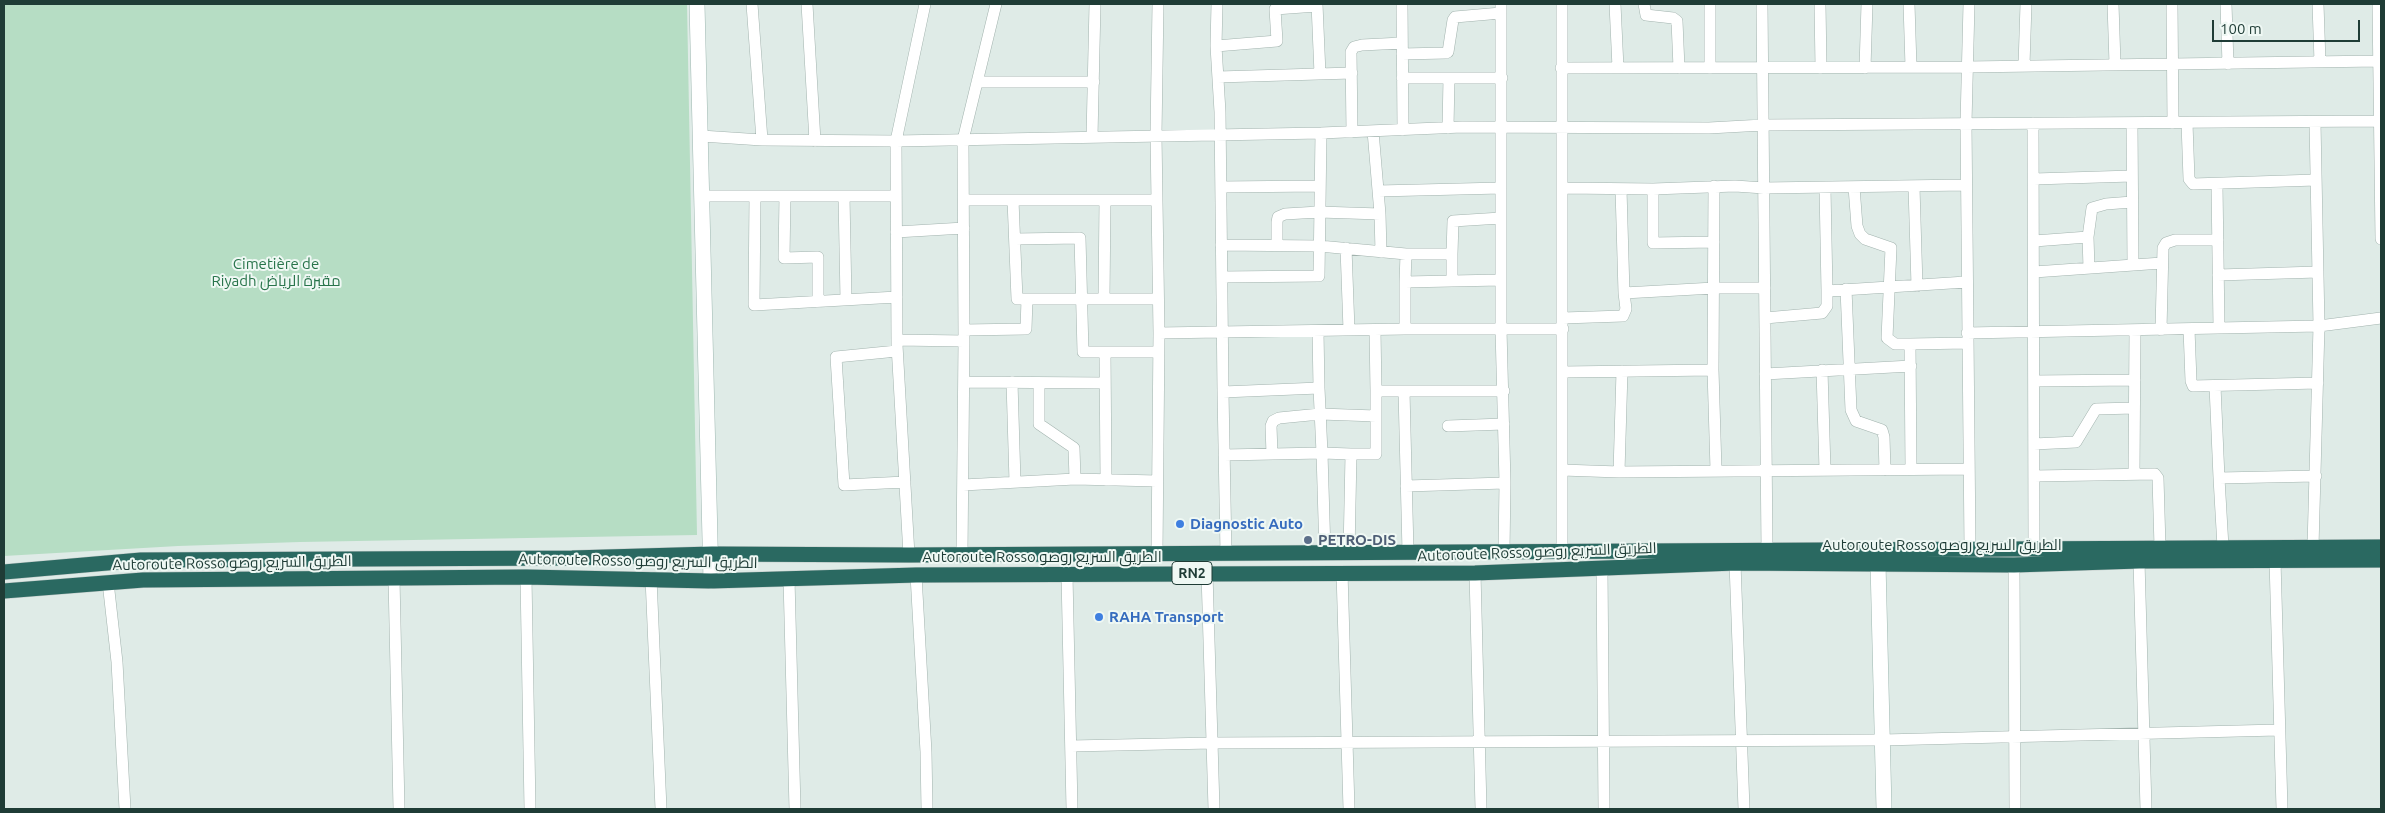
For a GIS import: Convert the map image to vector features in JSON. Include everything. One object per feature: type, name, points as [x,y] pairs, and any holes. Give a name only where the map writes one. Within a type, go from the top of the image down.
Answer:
[{"type":"highway","name":"Autoroute Rosso الطريق السريع روصو","points":[[4,572],[141,560],[572,558],[712,554],[909,555],[2381,547]]},
{"type":"highway","name":"Autoroute Rosso الطريق السريع روصو","points":[[4,591],[143,580],[526,577],[651,578],[711,581],[916,575],[1475,573],[1735,563],[2014,565],[2139,561],[2381,560]]},
{"type":"street","points":[[697,4],[712,554],[711,581]]},
{"type":"street","points":[[752,4],[762,140]]},
{"type":"street","points":[[807,4],[815,141]]},
{"type":"street","points":[[909,555],[897,346],[896,141],[925,4]]},
{"type":"street","points":[[962,554],[964,382],[963,140],[996,4]]},
{"type":"street","points":[[1092,137],[1095,4]]},
{"type":"street","points":[[1157,553],[1159,334],[1156,135],[1158,4]]},
{"type":"street","points":[[1217,4],[1216,46],[1220,134],[1226,553]]},
{"type":"street","points":[[1402,4],[1403,130]]},
{"type":"street","points":[[1562,4],[1561,68],[1564,188],[1562,551]]},
{"type":"street","points":[[1615,4],[1618,68]]},
{"type":"street","points":[[1644,4],[1646,15],[1673,18],[1676,21],[1679,68]]},
{"type":"street","points":[[1710,4],[1710,68]]},
{"type":"street","points":[[1762,4],[1767,549]]},
{"type":"street","points":[[1820,4],[1821,68]]},
{"type":"street","points":[[1865,68],[1867,4]]},
{"type":"street","points":[[1909,4],[1911,67]]},
{"type":"street","points":[[1968,4],[1966,282],[1970,548]]},
{"type":"street","points":[[2024,65],[2026,4]]},
{"type":"street","points":[[2113,4],[2115,64]]},
{"type":"street","points":[[2172,4],[2173,123]]},
{"type":"street","points":[[2226,4],[2228,64]]},
{"type":"street","points":[[2318,4],[2320,62]]},
{"type":"street","points":[[2378,4],[2381,239]]},
{"type":"street","points":[[1216,46],[1277,41],[1275,9],[1317,5],[1320,74]]},
{"type":"street","points":[[1352,132],[1351,52],[1354,47],[1402,48],[1446,53],[1448,52],[1455,17],[1501,8],[1504,552]]},
{"type":"street","points":[[1561,68],[1865,68],[2378,61]]},
{"type":"street","points":[[1218,77],[1352,73]]},
{"type":"street","points":[[1402,78],[1502,78]]},
{"type":"street","points":[[1448,128],[1449,78]]},
{"type":"street","points":[[978,82],[1094,82]]},
{"type":"street","points":[[701,136],[762,140],[896,141],[1320,133],[1502,127],[1709,128],[1763,125],[2380,121]]},
{"type":"street","points":[[2314,547],[2319,326],[2315,122]]},
{"type":"street","points":[[2033,123],[2034,548]]},
{"type":"street","points":[[2132,123],[2133,265]]},
{"type":"street","points":[[2187,123],[2190,182],[2201,186],[2316,180]]},
{"type":"street","points":[[1373,131],[1380,214],[1381,252]]},
{"type":"street","points":[[1222,277],[1319,276],[1320,133]]},
{"type":"street","points":[[2034,179],[2132,176]]},
{"type":"street","points":[[1564,188],[1653,189],[1714,186],[1854,188],[1966,185]]},
{"type":"street","points":[[2217,185],[2219,328]]},
{"type":"street","points":[[1221,187],[1319,186]]},
{"type":"street","points":[[1714,186],[1713,370],[1716,470]]},
{"type":"street","points":[[1914,187],[1917,286]]},
{"type":"street","points":[[1378,191],[1501,188]]},
{"type":"street","points":[[1765,318],[1822,313],[1827,306],[1825,188]]},
{"type":"street","points":[[1854,188],[1860,234],[1865,239],[1891,248],[1888,338],[1895,344],[2034,332],[2319,326],[2381,318]]},
{"type":"street","points":[[1159,334],[1502,329],[1563,324],[1623,316],[1626,309],[1621,189]]},
{"type":"street","points":[[1653,189],[1653,244],[1714,242]]},
{"type":"street","points":[[702,196],[896,196]]},
{"type":"street","points":[[755,196],[754,305],[897,297]]},
{"type":"street","points":[[785,196],[784,258],[818,257],[818,302]]},
{"type":"street","points":[[844,196],[846,300]]},
{"type":"street","points":[[964,200],[1157,200]]},
{"type":"street","points":[[1013,200],[1017,299],[1158,298]]},
{"type":"street","points":[[1104,299],[1105,200]]},
{"type":"street","points":[[2090,268],[2088,237],[2092,208],[2106,204],[2132,202]]},
{"type":"street","points":[[1277,245],[1278,217],[1285,214],[1319,212],[1380,214]]},
{"type":"street","points":[[1452,281],[1453,221],[1501,218]]},
{"type":"street","points":[[896,232],[964,228]]},
{"type":"street","points":[[2034,241],[2088,237]]},
{"type":"street","points":[[1015,239],[1080,238],[1083,352],[1158,352]]},
{"type":"street","points":[[2161,330],[2162,262],[2163,248],[2166,243],[2175,240],[2218,240]]},
{"type":"street","points":[[1221,245],[1319,246],[1406,254],[1452,254]]},
{"type":"street","points":[[1346,248],[1349,330]]},
{"type":"street","points":[[1405,329],[1404,282],[1406,254]]},
{"type":"street","points":[[2034,272],[2162,262]]},
{"type":"street","points":[[2218,275],[2318,272]]},
{"type":"street","points":[[1404,282],[1501,280]]},
{"type":"street","points":[[1827,291],[1966,282]]},
{"type":"street","points":[[1624,293],[1714,288],[1764,288]]},
{"type":"street","points":[[1846,290],[1853,417],[1856,421],[1882,430],[1885,470]]},
{"type":"street","points":[[905,482],[844,485],[836,357],[964,336],[1026,329],[1027,299]]},
{"type":"street","points":[[2189,329],[2191,384],[2215,386],[2318,383]]},
{"type":"street","points":[[1224,455],[1376,454],[1375,330]]},
{"type":"street","points":[[2134,474],[2135,330]]},
{"type":"street","points":[[1318,331],[1325,553]]},
{"type":"street","points":[[1910,344],[1911,469]]},
{"type":"street","points":[[1105,352],[1106,480]]},
{"type":"street","points":[[1765,374],[1911,366]]},
{"type":"street","points":[[1563,372],[1713,370]]},
{"type":"street","points":[[1822,370],[1825,470]]},
{"type":"street","points":[[1619,472],[1622,372]]},
{"type":"street","points":[[2034,381],[2135,380]]},
{"type":"street","points":[[964,382],[1105,383]]},
{"type":"street","points":[[1012,382],[1015,482]]},
{"type":"street","points":[[1039,383],[1039,424],[1074,448],[1075,479]]},
{"type":"street","points":[[2215,386],[2223,547]]},
{"type":"street","points":[[1223,392],[1319,388]]},
{"type":"street","points":[[1376,391],[1504,391]]},
{"type":"street","points":[[1404,391],[1408,552]]},
{"type":"street","points":[[2034,444],[2076,442],[2096,409],[2134,408]]},
{"type":"street","points":[[1272,454],[1271,426],[1273,421],[1279,418],[1320,414],[1376,416]]},
{"type":"street","points":[[1448,426],[1504,424]]},
{"type":"street","points":[[1349,553],[1351,454]]},
{"type":"street","points":[[1562,470],[1619,472],[1969,469]]},
{"type":"street","points":[[2034,476],[2148,473],[2158,476],[2160,547]]},
{"type":"street","points":[[2220,478],[2316,476]]},
{"type":"street","points":[[963,485],[1075,479],[1158,481]]},
{"type":"street","points":[[1406,486],[1505,483]]},
{"type":"street","points":[[2275,560],[2278,730],[2282,809]]},
{"type":"street","points":[[2139,561],[2146,809]]},
{"type":"street","points":[[1735,563],[1744,809]]},
{"type":"street","points":[[1878,563],[1884,809]]},
{"type":"street","points":[[2014,565],[2016,736],[2014,809]]},
{"type":"street","points":[[1602,569],[1604,809]]},
{"type":"street","points":[[1342,572],[1349,809]]},
{"type":"street","points":[[1207,573],[1214,809]]},
{"type":"street","points":[[1475,573],[1481,809]]},
{"type":"street","points":[[916,575],[926,752],[927,809]]},
{"type":"street","points":[[1067,575],[1072,809]]},
{"type":"street","points":[[526,577],[530,809]]},
{"type":"street","points":[[394,578],[399,809]]},
{"type":"street","points":[[651,578],[661,809]]},
{"type":"street","points":[[789,579],[794,809]]},
{"type":"street","points":[[108,582],[117,662],[124,809]]},
{"type":"street","points":[[1071,746],[1212,742],[1882,740],[2278,730]]},
{"type":"green space","name":"Cimetière de Riyadh مقبرة الرياض","points":[[4,4],[687,4],[697,535],[300,542],[178,546],[4,556]]},
{"type":"place","name":"Diagnostic Auto","points":[[1180,524]]},
{"type":"place","name":"PETRO-DIS","points":[[1308,540]]},
{"type":"place","name":"RAHA Transport","points":[[1099,617]]}]
